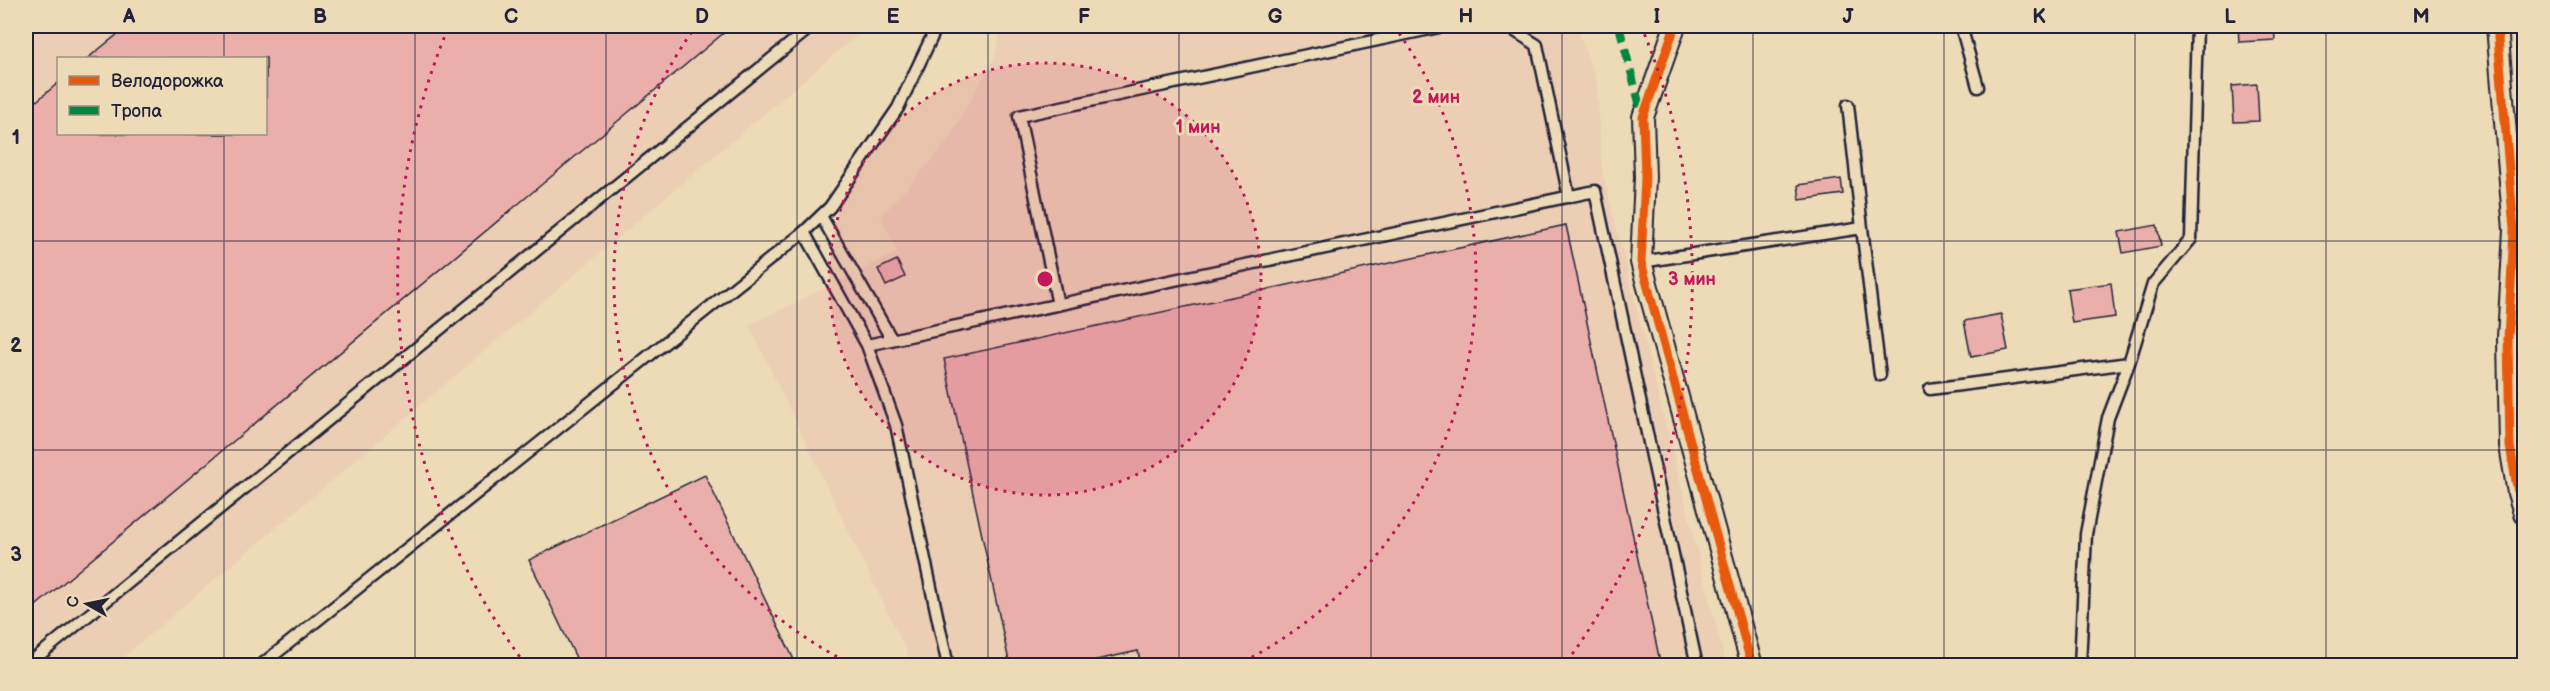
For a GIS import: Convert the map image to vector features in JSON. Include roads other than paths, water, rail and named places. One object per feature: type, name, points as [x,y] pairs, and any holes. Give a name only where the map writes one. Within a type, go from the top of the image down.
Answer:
[{"type":"street","points":[[1675,26],[1643,117],[1645,177],[1641,262],[1752,666]]},
{"type":"street","points":[[2497,26],[2514,230],[2508,338],[2510,446],[2524,513]]},
{"type":"lane","points":[[26,666],[812,26]]},
{"type":"lane","points":[[260,666],[804,232],[821,216],[898,108],[938,26]]},
{"type":"lane","points":[[1058,305],[1019,116],[1444,26]]},
{"type":"lane","points":[[1507,26],[1537,45],[1569,197]]},
{"type":"lane","points":[[1961,26],[1978,87]]},
{"type":"lane","points":[[2080,666],[2086,534],[2108,418],[2129,363],[2153,284],[2191,239],[2197,26]]},
{"type":"lane","points":[[1848,105],[1880,375]]},
{"type":"lane","points":[[867,345],[1595,191],[1697,666]]},
{"type":"lane","points":[[821,216],[892,340]]},
{"type":"lane","points":[[1641,262],[1862,228]]},
{"type":"lane","points":[[804,232],[867,345],[896,425],[948,666]]},
{"type":"lane","points":[[1930,388],[2129,363]]}]
